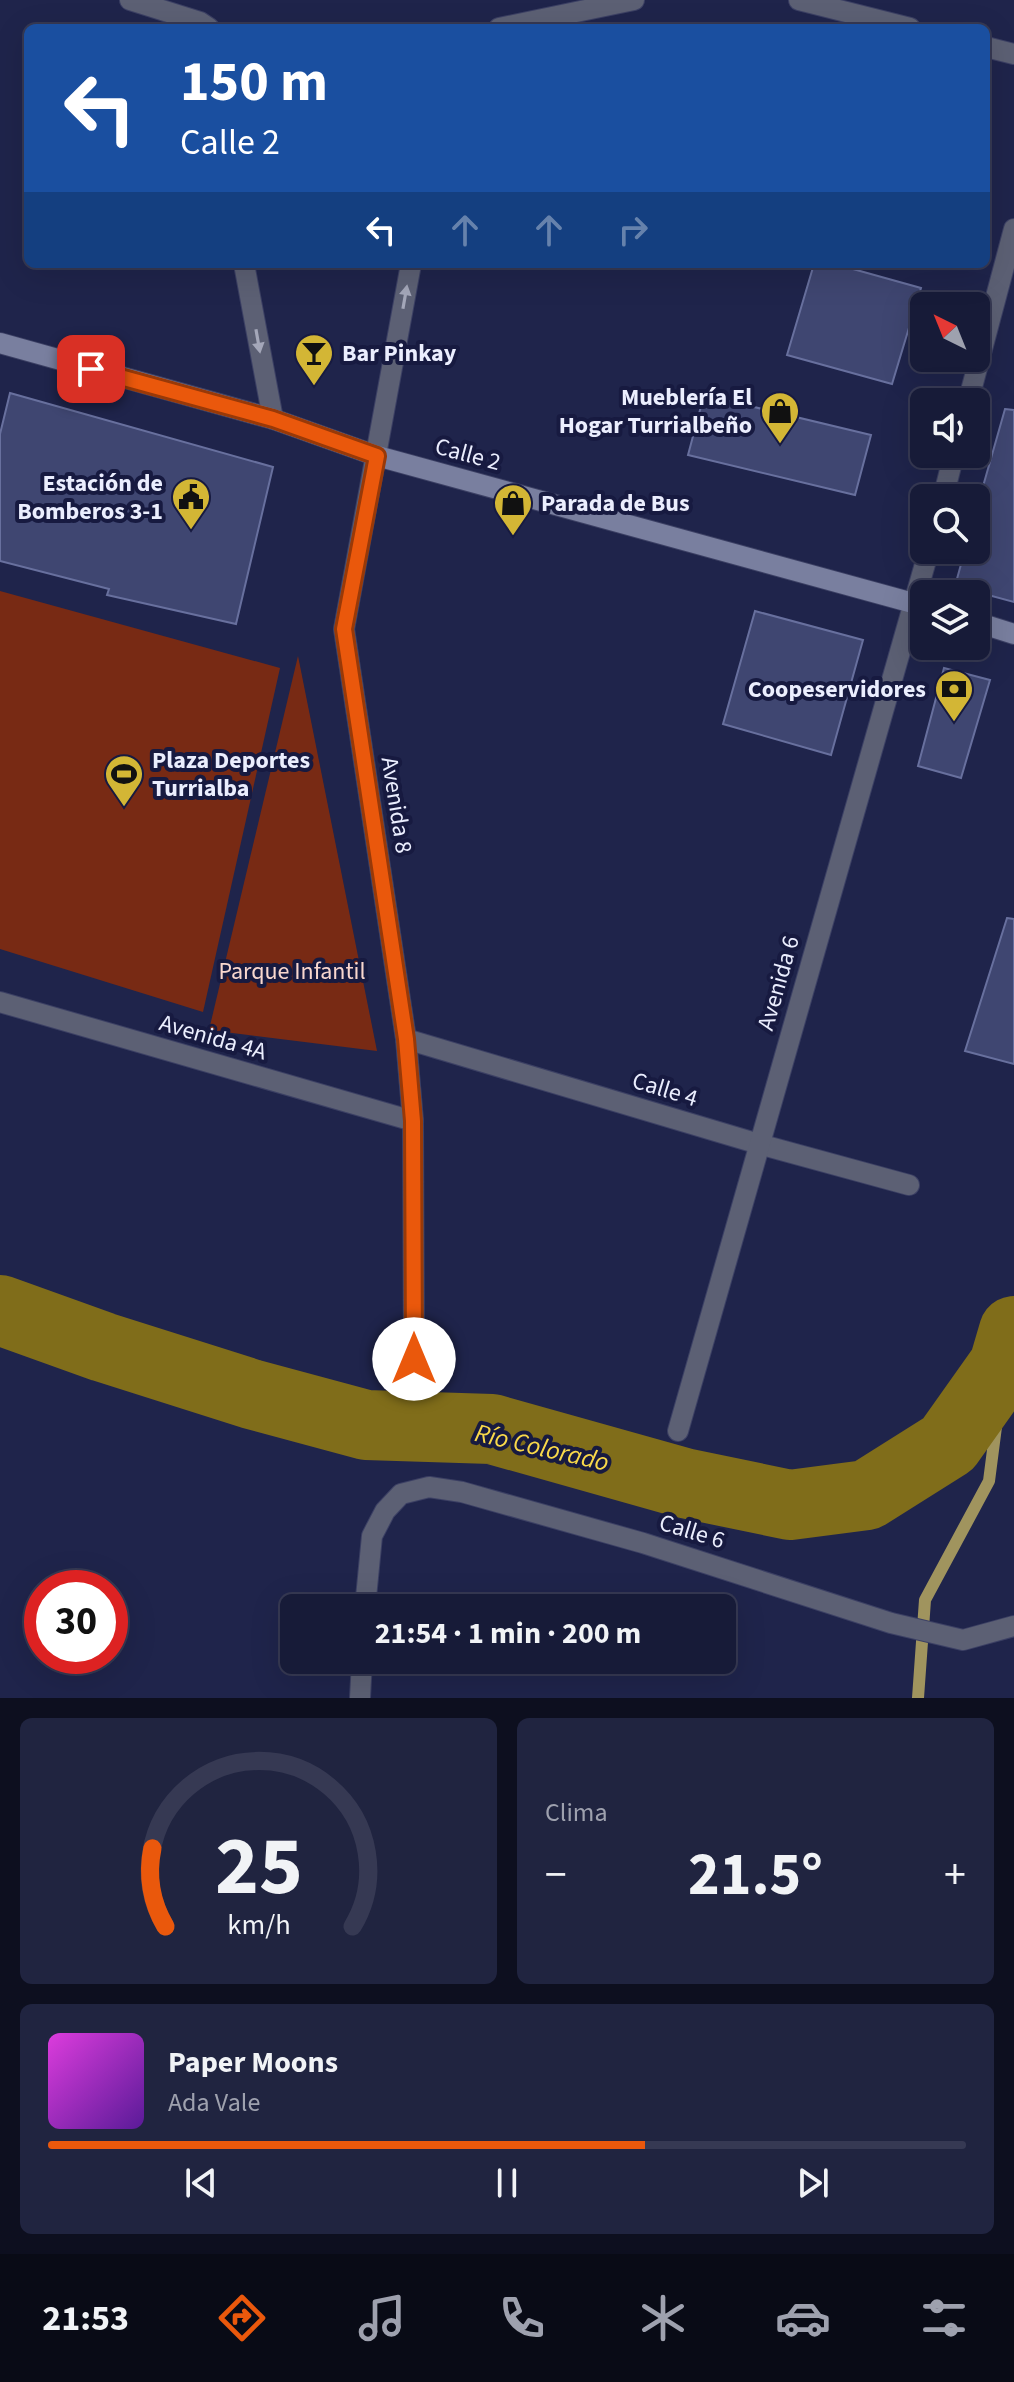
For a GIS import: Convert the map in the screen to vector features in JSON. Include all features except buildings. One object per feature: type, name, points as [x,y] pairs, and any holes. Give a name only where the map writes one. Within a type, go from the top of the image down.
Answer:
[{"type":"main road","name":"Calle 2","points":[[0,343],[273,419],[377,456],[910,602]]},
{"type":"main road","points":[[990,626],[1014,634]]},
{"type":"street","points":[[130,0],[197,24]]},
{"type":"street","points":[[518,24],[634,0]]},
{"type":"street","points":[[799,0],[894,24]]},
{"type":"street","points":[[990,48],[1014,54]]},
{"type":"street","points":[[972,388],[1014,229]]},
{"type":"street","points":[[245,268],[273,419]]},
{"type":"street","name":"Avenida 8","points":[[410,268],[344,629],[406,1039],[413,1121],[414,1359]]},
{"type":"street","name":"Avenida 6","points":[[678,1431],[759,1144],[910,638]]},
{"type":"street","name":"Avenida 4A","points":[[0,1002],[413,1121]]},
{"type":"street","name":"Calle 4","points":[[406,1039],[759,1144],[909,1185]]},
{"type":"street","name":"Calle 6","points":[[366,1594],[372,1536],[385,1511],[401,1494],[429,1487],[462,1492],[739,1572],[891,1623],[963,1640],[1014,1626]]},
{"type":"street","points":[[360,1698],[361,1674]]},
{"type":"green space","name":"Plaza Deportes Turrialba","points":[[0,591],[280,668],[203,1012],[0,949]]},
{"type":"green space","name":"Parque Infantil","points":[[298,656],[377,1051],[209,1030]]},
{"type":"waterway","name":"Río Colorado","points":[[0,1310],[251,1394],[366,1425],[492,1429],[684,1483],[790,1505],[867,1495],[948,1444],[1004,1365],[1014,1331]]},
{"type":"waterway","points":[[918,1698],[925,1600],[989,1481],[1004,1365]]},
{"type":"place","name":"Bar Pinkay","points":[[314,387]]},
{"type":"place","name":"Mueblería El Hogar Turrialbeño","points":[[780,445]]},
{"type":"place","name":"Estación de Bomberos 3-1","points":[[191,531]]},
{"type":"place","name":"Parada de Bus","points":[[513,537]]},
{"type":"place","name":"Coopeservidores","points":[[954,723]]},
{"type":"place","name":"Plaza Deportes Turrialba","points":[[124,808]]},
{"type":"route","points":[[91,369],[273,419],[377,456],[344,629],[406,1039],[413,1121],[414,1359]]}]
